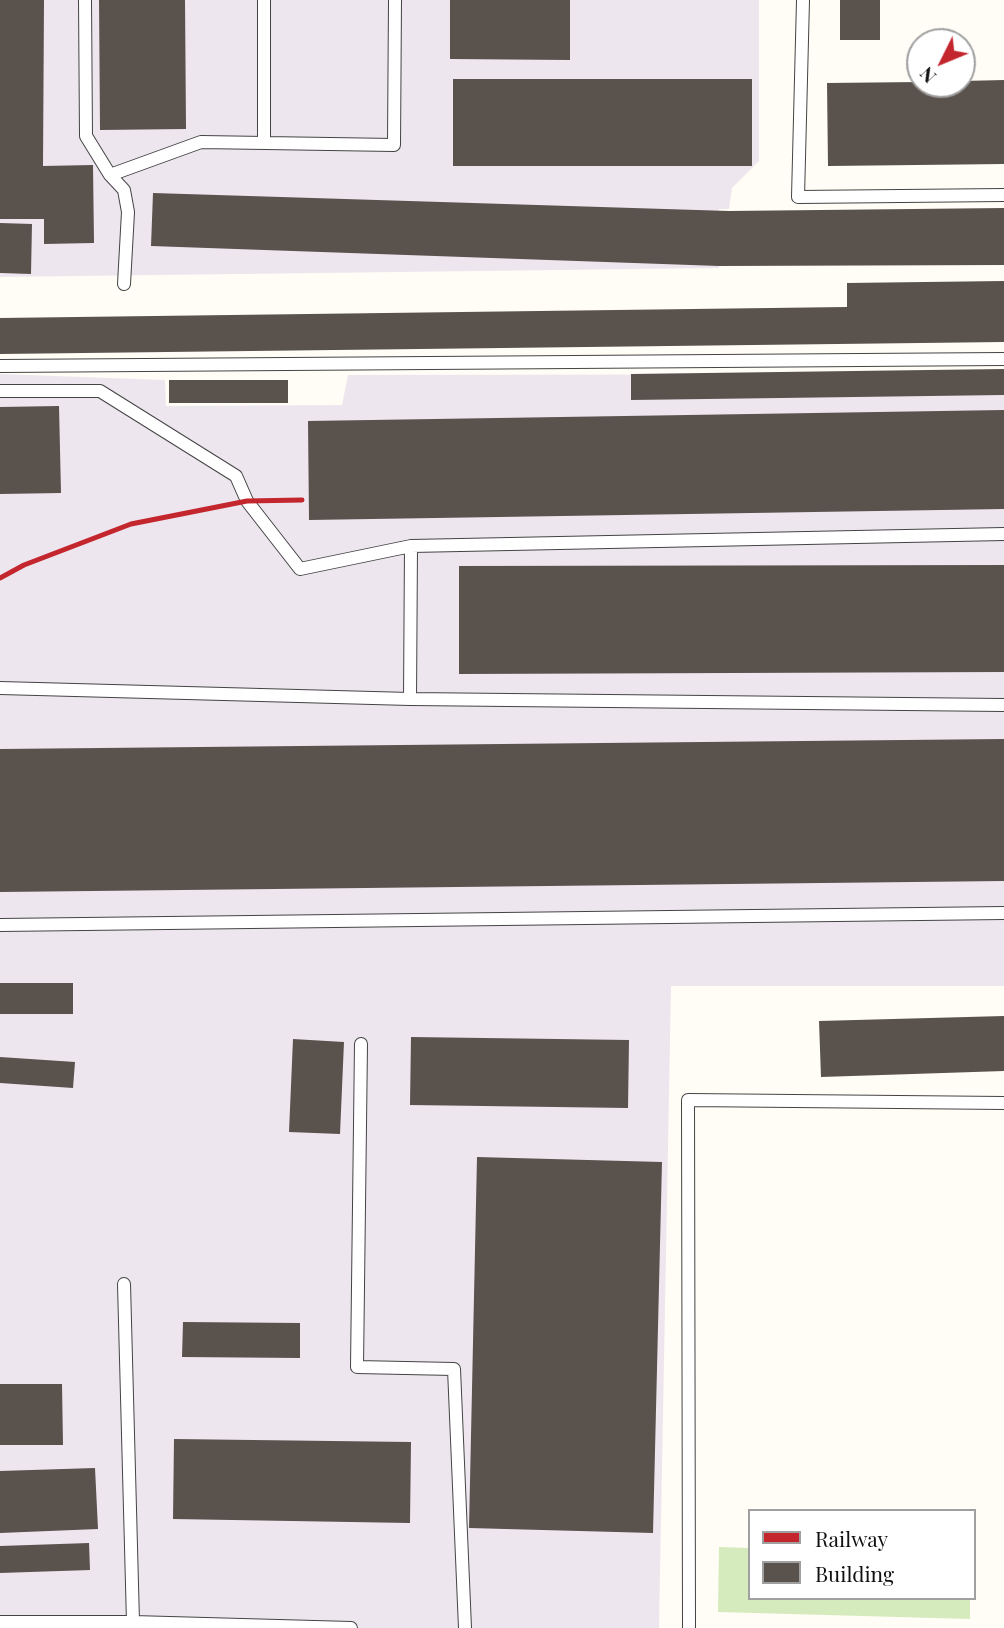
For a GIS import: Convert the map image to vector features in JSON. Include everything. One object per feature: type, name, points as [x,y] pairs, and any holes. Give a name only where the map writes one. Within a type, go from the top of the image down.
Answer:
[{"type":"lane","points":[[85,0],[86,136],[110,175],[124,190],[128,212],[124,284]]},
{"type":"lane","points":[[264,0],[264,143]]},
{"type":"lane","points":[[110,175],[201,142],[394,145],[395,0]]},
{"type":"lane","points":[[803,0],[798,197],[1004,195]]},
{"type":"lane","points":[[0,366],[1004,359]]},
{"type":"lane","points":[[0,391],[100,391],[236,476],[247,501],[300,569],[411,546],[1004,534]]},
{"type":"lane","points":[[410,699],[411,546]]},
{"type":"lane","points":[[0,688],[410,699],[1004,705]]},
{"type":"lane","points":[[0,925],[1004,913]]},
{"type":"lane","points":[[361,1044],[357,1367],[454,1369],[465,1628]]},
{"type":"lane","points":[[690,1628],[688,1100],[1004,1102]]},
{"type":"lane","points":[[124,1284],[133,1622]]},
{"type":"lane","points":[[0,1622],[133,1622],[351,1628]]},
{"type":"shaded area","points":[[0,0],[759,0],[759,161],[732,188],[729,209],[719,209],[719,268],[0,277]]},
{"type":"shaded area","points":[[0,374],[165,380],[166,406],[342,405],[348,375],[1004,374],[1004,986],[671,986],[659,1628],[0,1628]]},
{"type":"green space","points":[[719,1547],[748,1548],[748,1600],[970,1600],[970,1619],[718,1612]]},
{"type":"building","points":[[0,0],[44,0],[43,166],[93,165],[94,243],[44,244],[44,219],[0,219]]},
{"type":"building","points":[[99,0],[185,0],[186,129],[100,130]]},
{"type":"building","points":[[450,0],[570,0],[570,60],[450,59]]},
{"type":"building","points":[[840,0],[880,0],[880,40],[840,40]]},
{"type":"building","points":[[453,79],[752,79],[752,166],[453,166]]},
{"type":"building","points":[[1004,80],[1004,164],[828,166],[827,83],[906,82],[906,98],[976,98],[976,81]]},
{"type":"building","points":[[153,193],[729,211],[1004,208],[1004,265],[719,266],[151,246]]},
{"type":"building","points":[[0,223],[32,224],[31,274],[0,273]]},
{"type":"building","points":[[1004,281],[1004,342],[0,354],[0,318],[847,307],[847,283]]},
{"type":"building","points":[[1004,369],[1004,395],[631,400],[631,374]]},
{"type":"building","points":[[169,380],[288,380],[288,403],[169,403]]},
{"type":"building","points":[[59,406],[61,493],[0,494],[0,407]]},
{"type":"building","points":[[1004,410],[1004,509],[309,520],[308,421]]},
{"type":"building","points":[[1004,565],[1004,672],[459,674],[459,566]]},
{"type":"building","points":[[1004,739],[1004,881],[0,892],[0,749]]},
{"type":"building","points":[[0,983],[73,983],[73,1014],[0,1014]]},
{"type":"building","points":[[1004,1016],[1004,1071],[821,1077],[819,1021]]},
{"type":"building","points":[[411,1037],[629,1040],[628,1108],[410,1105]]},
{"type":"building","points":[[293,1039],[344,1042],[340,1134],[289,1132]]},
{"type":"building","points":[[0,1057],[75,1062],[73,1088],[0,1083]]},
{"type":"building","points":[[477,1157],[662,1162],[653,1533],[469,1528]]},
{"type":"building","points":[[183,1322],[300,1323],[300,1358],[182,1357]]},
{"type":"building","points":[[0,1384],[62,1384],[63,1445],[0,1445]]},
{"type":"building","points":[[174,1439],[411,1442],[410,1523],[173,1519]]},
{"type":"building","points":[[95,1468],[98,1529],[0,1533],[0,1471]]},
{"type":"building","points":[[89,1543],[90,1570],[0,1573],[0,1546]]},
{"type":"railway","points":[[0,578],[24,565],[131,524],[247,501],[302,500]]}]
